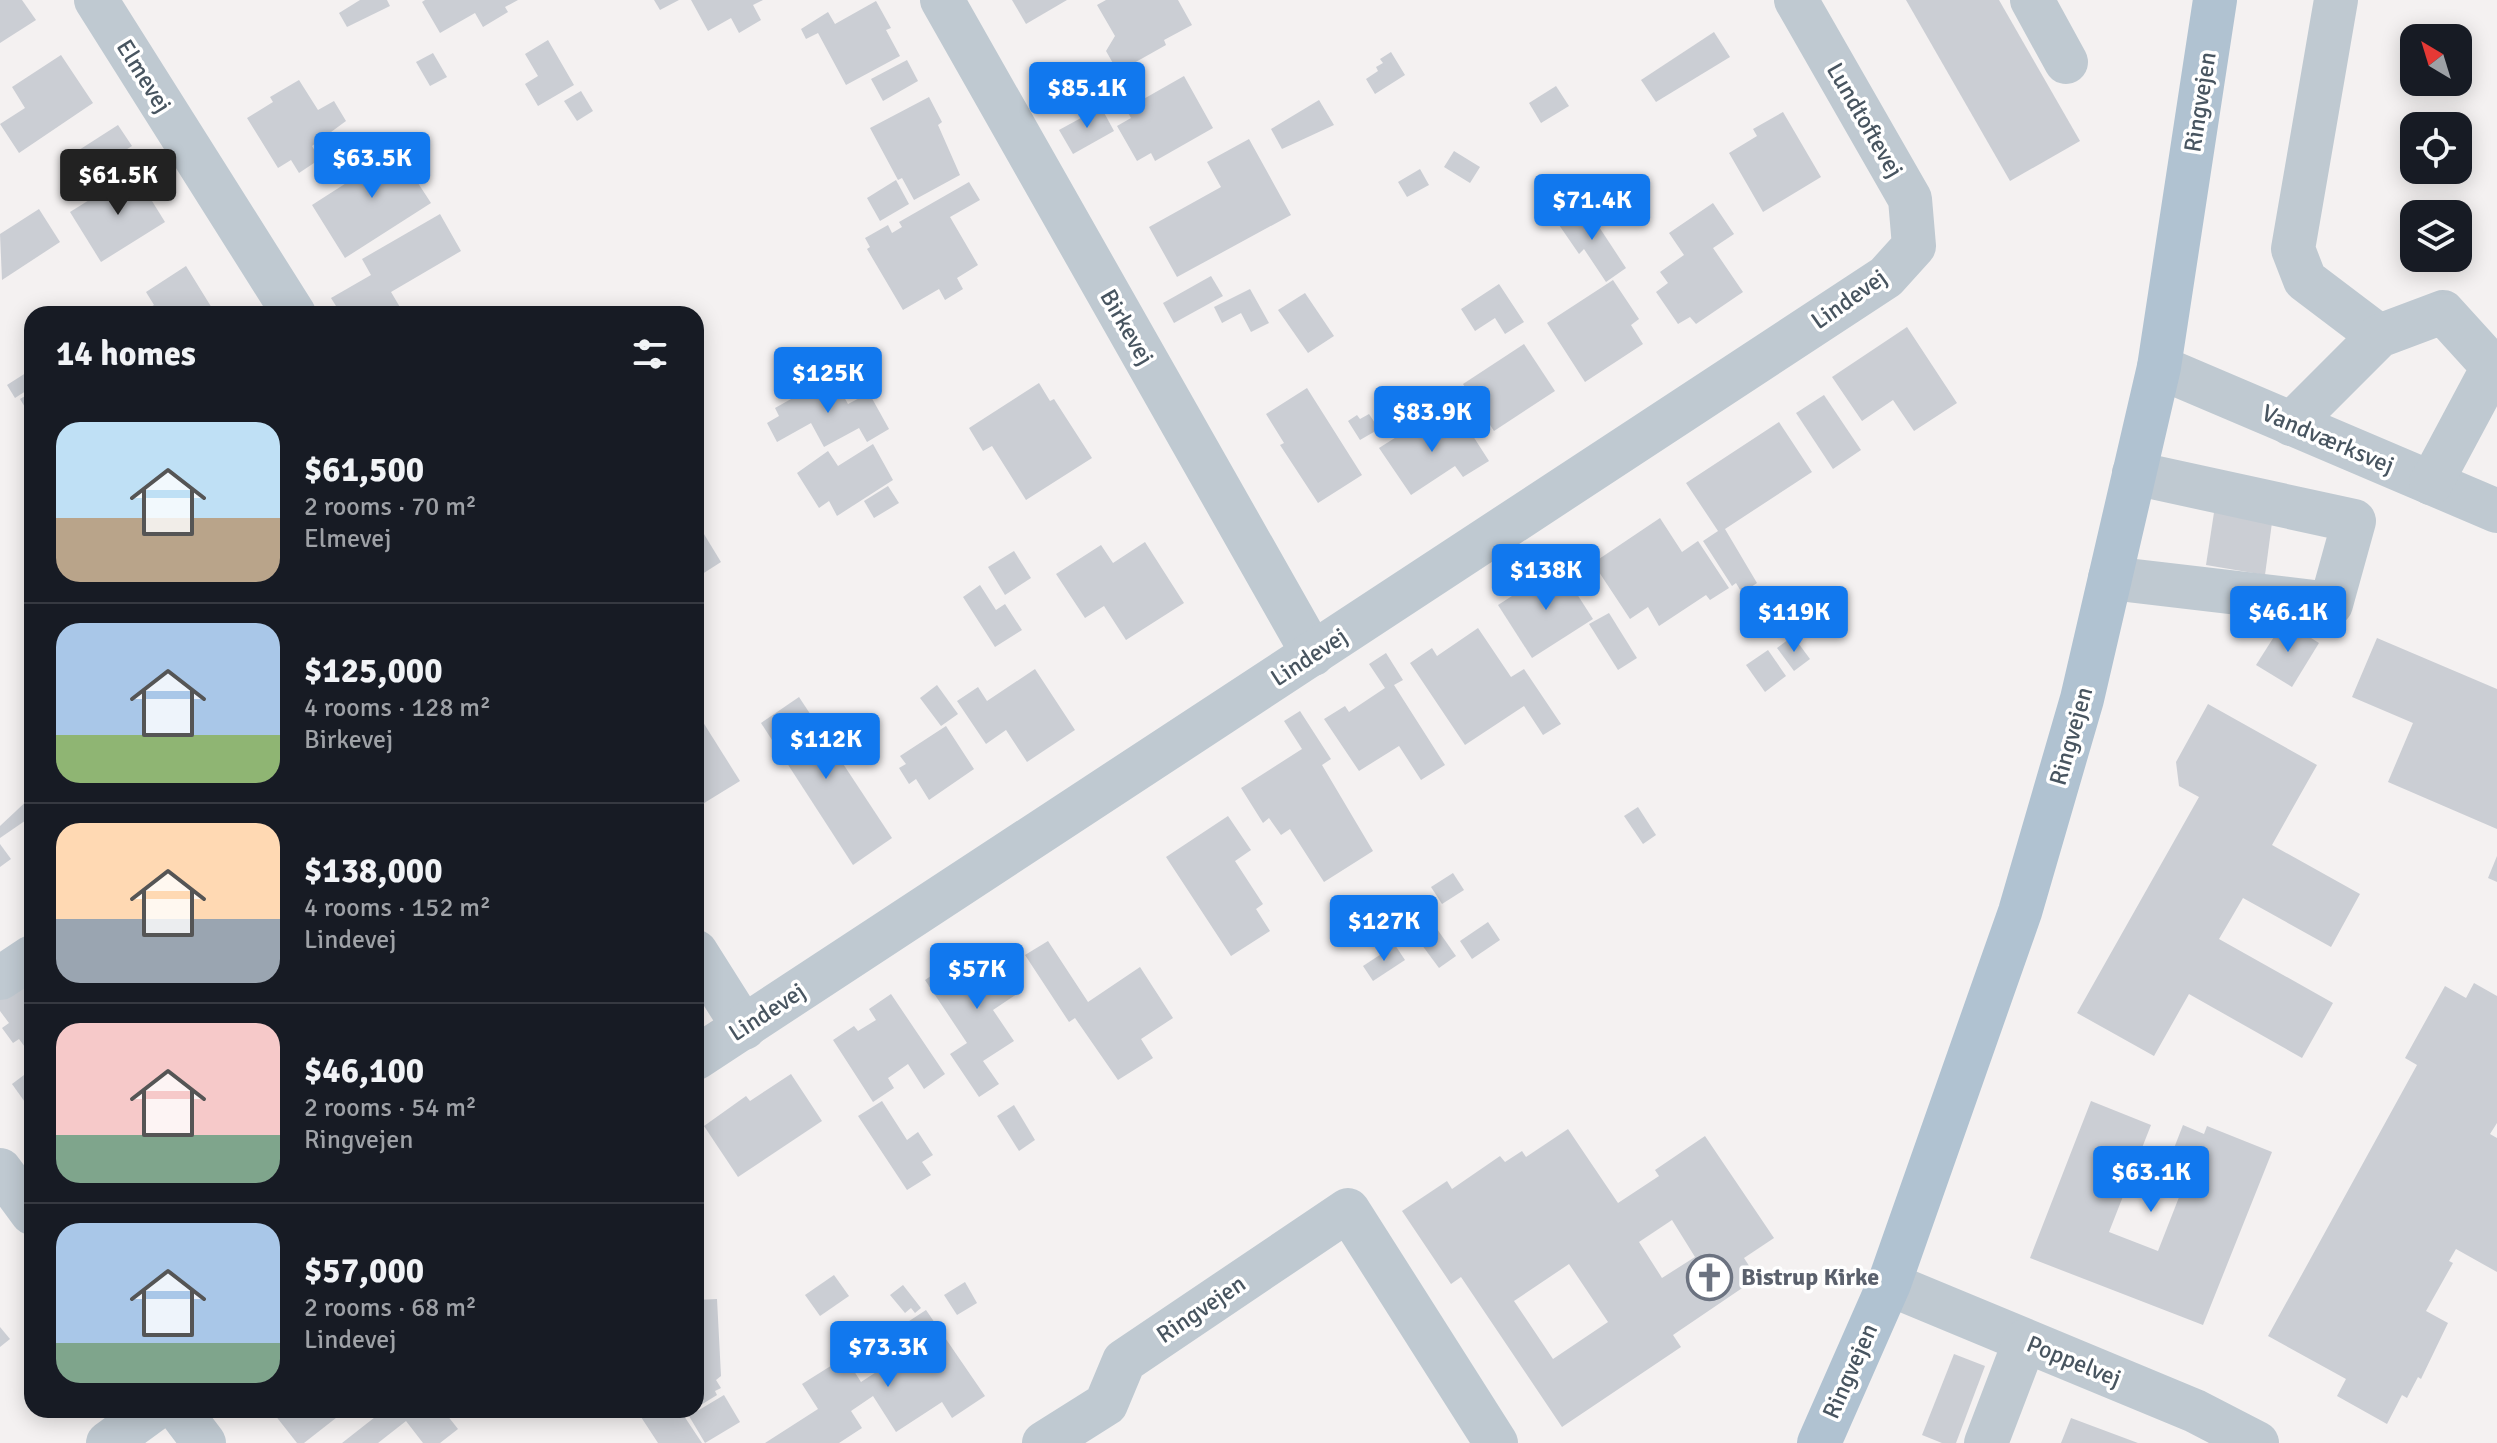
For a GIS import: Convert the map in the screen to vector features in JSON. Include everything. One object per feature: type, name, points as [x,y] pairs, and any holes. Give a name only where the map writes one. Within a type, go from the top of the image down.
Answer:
[{"type":"main road","name":"Ringvejen","points":[[1819,1443],[1889,1284],[2020,912],[2082,699],[2159,367],[2215,0]]},
{"type":"street","name":"Elmevej","points":[[96,0],[289,306]]},
{"type":"street","name":"Birkevej","points":[[942,0],[1313,654]]},
{"type":"street","name":"Lundtoftevej","points":[[1796,0],[1910,199],[1914,246]]},
{"type":"street","points":[[2032,0],[2066,62]]},
{"type":"street","points":[[2336,0],[2293,249],[2305,280],[2379,336]]},
{"type":"street","name":"Lindevej","points":[[704,1053],[1886,277],[1914,246]]},
{"type":"street","points":[[2291,424],[2379,336],[2443,312],[2495,368],[2431,483]]},
{"type":"street","name":"Vandværksvej","points":[[2159,367],[2497,511]]},
{"type":"street","points":[[2110,578],[2331,604],[2354,521],[2134,473]]},
{"type":"street","points":[[0,978],[24,962]]},
{"type":"street","points":[[704,965],[744,1028]]},
{"type":"street","points":[[0,1170],[24,1202]]},
{"type":"street","name":"Ringvejen","points":[[1044,1443],[1106,1404],[1124,1361],[1348,1210],[1496,1443]]},
{"type":"street","name":"Poppelvej","points":[[1889,1284],[2195,1411],[2257,1443]]},
{"type":"street","points":[[1986,1443],[2025,1341]]},
{"type":"street","points":[[108,1443],[142,1418]]},
{"type":"street","points":[[185,1418],[204,1443]]},
{"type":"building","points":[[0,0],[22,0],[36,20],[0,43]]},
{"type":"building","points":[[360,0],[387,0],[390,6],[347,27],[339,13]]},
{"type":"building","points":[[518,0],[505,7],[508,12],[483,27],[475,13],[440,33],[422,2]]},
{"type":"building","points":[[654,0],[679,0],[660,10]]},
{"type":"building","points":[[691,0],[763,0],[753,5],[761,20],[739,33],[731,18],[708,31]]},
{"type":"building","points":[[1012,0],[1067,0],[1026,24]]},
{"type":"building","points":[[1106,0],[1178,0],[1192,25],[1164,40],[1166,45],[1118,72],[1106,51],[1115,36],[1097,5]]},
{"type":"building","points":[[1906,0],[1999,0],[2080,141],[2010,181]]},
{"type":"building","points":[[876,1],[891,28],[886,30],[900,56],[846,85],[818,33],[806,39],[801,29],[828,12],[835,24]]},
{"type":"building","points":[[1714,32],[1730,57],[1656,102],[1641,80]]},
{"type":"building","points":[[548,40],[574,85],[538,106],[525,84],[538,76],[525,54]]},
{"type":"building","points":[[1391,52],[1405,75],[1375,94],[1366,79],[1378,71],[1376,67],[1383,63],[1380,59]]},
{"type":"building","points":[[433,53],[447,77],[430,86],[416,62]]},
{"type":"building","points":[[61,55],[93,103],[19,153],[0,124],[25,108],[12,87]]},
{"type":"building","points":[[907,60],[918,81],[883,101],[871,79]]},
{"type":"building","points":[[1096,70],[1108,91],[1075,110],[1063,89]]},
{"type":"building","points":[[1184,76],[1213,128],[1155,161],[1151,153],[1137,161],[1117,126],[1131,118],[1126,109]]},
{"type":"building","points":[[299,80],[318,110],[334,101],[346,121],[312,146],[320,159],[299,173],[291,160],[278,168],[247,118],[273,102],[270,97]]},
{"type":"building","points":[[1556,86],[1569,106],[1541,123],[1529,103]]},
{"type":"building","points":[[581,91],[593,111],[577,121],[564,101]]},
{"type":"building","points":[[929,97],[942,122],[938,125],[960,175],[914,200],[902,178],[898,180],[870,128]]},
{"type":"building","points":[[1319,100],[1334,125],[1282,149],[1271,129]]},
{"type":"building","points":[[1101,107],[1114,131],[1073,154],[1059,130]]},
{"type":"building","points":[[1783,112],[1821,177],[1763,212],[1729,153],[1757,136],[1753,129]]},
{"type":"building","points":[[118,125],[132,146],[92,171],[79,150]]},
{"type":"building","points":[[388,137],[431,203],[345,258],[312,205],[365,171],[356,157]]},
{"type":"building","points":[[1249,139],[1291,215],[1177,277],[1149,227],[1221,187],[1207,162]]},
{"type":"building","points":[[1454,151],[1480,167],[1470,183],[1444,167]]},
{"type":"building","points":[[1420,169],[1429,185],[1407,197],[1398,182]]},
{"type":"building","points":[[134,172],[165,222],[101,262],[70,212]]},
{"type":"building","points":[[896,180],[909,204],[880,221],[867,198]]},
{"type":"building","points":[[969,182],[980,200],[950,217],[978,265],[957,278],[963,289],[945,300],[939,289],[903,310],[867,249],[870,247],[865,238],[888,225],[892,233],[902,227],[899,222]]},
{"type":"building","points":[[1713,203],[1734,234],[1713,248],[1743,292],[1696,324],[1690,317],[1678,324],[1656,292],[1668,283],[1660,272],[1684,255],[1669,233]]},
{"type":"building","points":[[1584,204],[1626,268],[1606,282],[1584,249],[1579,254],[1557,222]]},
{"type":"building","points":[[39,209],[60,242],[2,280],[0,234]]},
{"type":"building","points":[[440,214],[461,251],[391,292],[399,306],[336,306],[331,298],[371,275],[362,259]]},
{"type":"building","points":[[186,266],[211,306],[152,306],[146,292]]},
{"type":"building","points":[[1211,276],[1223,296],[1174,323],[1163,303]]},
{"type":"building","points":[[1613,280],[1639,319],[1631,325],[1643,344],[1585,382],[1547,323]]},
{"type":"building","points":[[1499,284],[1524,322],[1505,334],[1495,318],[1475,331],[1461,309]]},
{"type":"building","points":[[1250,289],[1269,323],[1251,332],[1241,313],[1222,323],[1214,307]]},
{"type":"building","points":[[1305,293],[1334,336],[1308,353],[1278,310]]},
{"type":"building","points":[[1907,327],[1957,403],[1914,431],[1893,400],[1862,421],[1832,377]]},
{"type":"building","points":[[1524,344],[1555,391],[1494,431],[1463,384]]},
{"type":"building","points":[[24,374],[24,392],[15,398],[7,385]]},
{"type":"building","points":[[832,376],[848,404],[869,393],[889,429],[867,442],[859,428],[824,447],[811,423],[777,442],[767,423],[779,416],[775,408]]},
{"type":"building","points":[[1039,383],[1050,401],[1054,399],[1092,458],[1026,500],[992,446],[983,451],[969,428]]},
{"type":"building","points":[[1307,388],[1362,475],[1318,503],[1280,445],[1284,443],[1266,414]]},
{"type":"building","points":[[1824,395],[1861,450],[1833,469],[1796,413]]},
{"type":"building","points":[[1369,414],[1379,429],[1360,440],[1348,421],[1357,415],[1360,419]]},
{"type":"building","points":[[1431,415],[1444,435],[1464,422],[1489,461],[1463,477],[1455,466],[1411,495],[1379,448]]},
{"type":"building","points":[[1779,422],[1812,472],[1725,529],[1757,583],[1742,593],[1736,583],[1732,586],[1703,541],[1718,531],[1686,483]]},
{"type":"building","points":[[873,444],[893,480],[837,516],[829,501],[819,508],[797,473],[828,451],[838,466]]},
{"type":"building","points":[[888,486],[899,503],[874,518],[864,501]]},
{"type":"building","points":[[2215,506],[2273,515],[2265,575],[2206,565]]},
{"type":"building","points":[[1660,518],[1682,552],[1698,541],[1729,588],[1710,600],[1706,595],[1659,626],[1648,607],[1630,619],[1593,563]]},
{"type":"building","points":[[704,534],[721,562],[704,573]]},
{"type":"building","points":[[1145,542],[1184,603],[1126,640],[1104,606],[1085,618],[1056,574],[1101,545],[1113,563]]},
{"type":"building","points":[[1014,551],[1031,578],[1005,595],[988,567]]},
{"type":"building","points":[[1559,566],[1593,619],[1532,658],[1498,605]]},
{"type":"building","points":[[980,585],[996,610],[1005,604],[1022,630],[995,647],[963,597]]},
{"type":"building","points":[[1609,613],[1637,658],[1618,670],[1589,624]]},
{"type":"building","points":[[2284,621],[2319,643],[2292,687],[2256,665]]},
{"type":"building","points":[[1478,628],[1511,677],[1524,669],[1561,724],[1543,735],[1524,706],[1465,745],[1410,663],[1432,648],[1437,656]]},
{"type":"building","points":[[1793,636],[1810,659],[1794,671],[1777,648]]},
{"type":"building","points":[[2377,638],[2497,689],[2497,829],[2388,782],[2413,723],[2352,697]]},
{"type":"building","points":[[1768,650],[1786,676],[1765,692],[1746,665]]},
{"type":"building","points":[[1386,653],[1403,680],[1394,685],[1445,765],[1421,780],[1399,746],[1359,771],[1324,719],[1345,706],[1349,712],[1385,688],[1369,664]]},
{"type":"building","points":[[1035,669],[1075,730],[1027,762],[1006,730],[986,744],[957,701],[978,687],[987,701]]},
{"type":"building","points":[[937,685],[958,714],[941,726],[920,698]]},
{"type":"building","points":[[799,697],[892,838],[853,865],[761,723]]},
{"type":"building","points":[[2208,704],[2317,765],[2272,845],[2360,894],[2331,947],[2243,898],[2219,939],[2333,1003],[2302,1058],[2189,994],[2154,1056],[2077,1013],[2199,797],[2179,786],[2176,762]]},
{"type":"building","points":[[1300,711],[1331,759],[1322,765],[1373,851],[1324,882],[1290,829],[1281,835],[1269,818],[1263,823],[1241,788],[1302,749],[1284,721]]},
{"type":"building","points":[[704,724],[740,781],[704,803]]},
{"type":"building","points":[[946,726],[974,769],[929,800],[916,779],[909,784],[899,768],[906,764],[900,756]]},
{"type":"building","points":[[24,804],[24,822],[0,838],[0,826]]},
{"type":"building","points":[[1638,807],[1656,835],[1643,844],[1624,816]]},
{"type":"building","points":[[1228,816],[1251,850],[1235,861],[1263,904],[1256,909],[1270,931],[1231,956],[1166,857]]},
{"type":"building","points":[[0,844],[11,859],[0,867]]},
{"type":"building","points":[[2497,856],[2497,882],[2488,878]]},
{"type":"building","points":[[1453,873],[1464,890],[1442,904],[1431,887]]},
{"type":"building","points":[[1488,922],[1500,940],[1472,959],[1460,941]]},
{"type":"building","points":[[1437,929],[1456,956],[1439,968],[1419,941]]},
{"type":"building","points":[[1048,941],[1088,1002],[1140,967],[1173,1018],[1141,1039],[1153,1058],[1118,1080],[1075,1018],[1069,1022],[1025,955]]},
{"type":"building","points":[[992,943],[1023,990],[993,1010],[1014,1041],[983,1061],[999,1084],[979,1097],[950,1054],[967,1043],[925,980],[947,965],[951,971]]},
{"type":"building","points":[[1395,945],[1405,960],[1373,981],[1363,966]]},
{"type":"building","points":[[24,972],[24,1046],[19,1039],[13,1043],[2,1028],[9,1023],[0,1011],[0,988]]},
{"type":"building","points":[[2474,983],[2497,996],[2497,1123],[2490,1134],[2497,1138],[2497,1272],[2456,1249],[2449,1261],[2453,1263],[2426,1311],[2448,1323],[2421,1379],[2418,1377],[2407,1398],[2402,1395],[2387,1424],[2337,1396],[2346,1379],[2268,1336],[2417,1065],[2405,1058],[2445,986],[2466,998]]},
{"type":"building","points":[[891,994],[945,1074],[924,1089],[908,1064],[888,1078],[894,1088],[873,1102],[833,1040],[854,1026],[858,1031],[876,1020],[869,1009]]},
{"type":"building","points":[[791,1074],[822,1121],[738,1177],[704,1126],[746,1096],[750,1101]]},
{"type":"building","points":[[24,1075],[24,1101],[12,1084]]},
{"type":"building","points":[[882,1101],[907,1140],[918,1132],[933,1155],[922,1162],[931,1175],[907,1190],[858,1116]]},
{"type":"building","points":[[2091,1101],[2151,1125],[2109,1232],[2158,1251],[2190,1169],[2169,1161],[2183,1125],[2204,1134],[2207,1126],[2272,1152],[2203,1325],[2030,1258]]},
{"type":"building","points":[[1014,1105],[1035,1140],[1019,1151],[997,1116]]},
{"type":"building","name":"Bistrup Kirke","points":[[1568,1129],[1618,1203],[1659,1176],[1655,1170],[1705,1136],[1774,1238],[1744,1258],[1757,1278],[1673,1335],[1681,1347],[1562,1427],[1461,1277],[1451,1284],[1402,1211],[1447,1181],[1452,1189],[1500,1156],[1505,1162],[1522,1151],[1526,1157]],"holes":[[[1672,1220],[1695,1257],[1662,1278],[1639,1242]],[[1569,1264],[1608,1322],[1553,1359],[1514,1301]]]},
{"type":"building","points":[[834,1275],[849,1296],[820,1316],[805,1295]]},
{"type":"building","points":[[965,1282],[977,1303],[957,1315],[944,1295]]},
{"type":"building","points":[[903,1285],[921,1308],[915,1313],[911,1308],[905,1313],[890,1295]]},
{"type":"building","points":[[717,1299],[721,1376],[716,1380],[721,1388],[715,1391],[717,1395],[704,1403],[704,1300]]},
{"type":"building","points":[[926,1310],[985,1396],[952,1418],[942,1402],[896,1432],[873,1396],[851,1411],[862,1428],[839,1443],[765,1443],[818,1409],[802,1384],[845,1357],[861,1382],[916,1346],[903,1325]]},
{"type":"building","points":[[0,1327],[10,1339],[0,1347]]},
{"type":"building","points":[[1954,1354],[1985,1366],[1956,1443],[1942,1443],[1922,1435]]},
{"type":"building","points":[[724,1395],[740,1422],[705,1443],[690,1418],[704,1418],[704,1407]]},
{"type":"building","points":[[277,1418],[336,1418],[304,1443],[297,1443]]},
{"type":"building","points":[[374,1418],[449,1418],[458,1429],[440,1443],[423,1443],[406,1421],[378,1443],[342,1443]]},
{"type":"building","points":[[642,1418],[685,1418],[702,1443],[658,1443]]},
{"type":"building","points":[[2071,1418],[2138,1443],[2061,1443]]},
{"type":"place","name":"Bistrup Kirke","points":[[1710,1277]]}]
